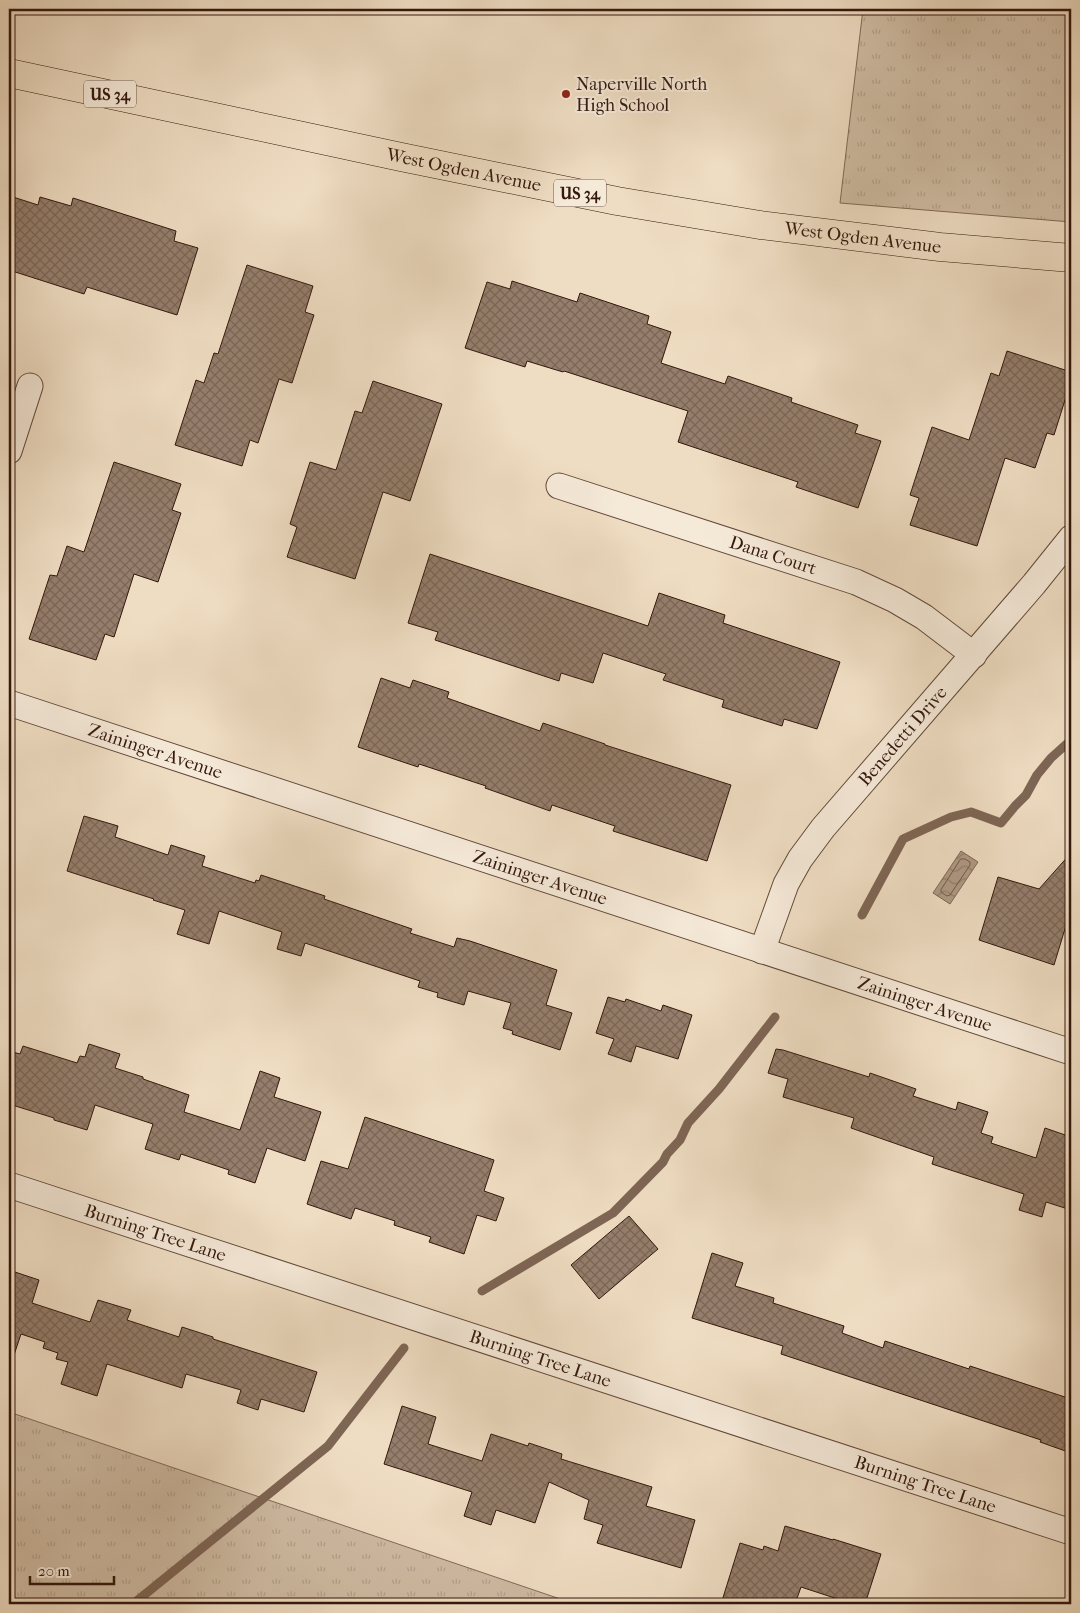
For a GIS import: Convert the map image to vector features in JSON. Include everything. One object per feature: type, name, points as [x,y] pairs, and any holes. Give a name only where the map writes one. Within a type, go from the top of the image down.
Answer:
[{"type":"main road","name":"West Ogden Avenue","points":[[9,73],[617,201],[779,227],[940,248],[1071,258]]},
{"type":"street","points":[[9,451],[30,386]]},
{"type":"street","name":"Dana Court","points":[[558,486],[856,582],[924,617],[974,655]]},
{"type":"street","name":"Benedetti Drive","points":[[762,951],[786,884],[800,859],[823,828],[974,655],[1071,538]]},
{"type":"street","name":"Zaininger Avenue","points":[[9,703],[1071,1052]]},
{"type":"street","name":"Burning Tree Lane","points":[[9,1185],[1071,1532]]},
{"type":"green space","points":[[863,9],[1071,9],[1071,222],[840,203]]},
{"type":"green space","points":[[9,1412],[575,1604],[9,1604]]},
{"type":"water","points":[[961,851],[978,862],[950,904],[933,893]]},
{"type":"building","points":[[13,197],[38,205],[40,197],[71,206],[73,198],[176,231],[174,241],[198,248],[177,315],[87,287],[84,294],[9,270],[9,209]]},
{"type":"building","points":[[247,265],[313,286],[305,312],[314,315],[292,383],[279,379],[258,443],[250,440],[242,466],[175,445],[196,380],[204,383],[214,353],[218,354]]},
{"type":"building","points":[[512,281],[577,302],[580,293],[649,316],[647,324],[671,332],[661,363],[725,384],[728,376],[792,398],[791,402],[858,425],[855,433],[881,441],[858,508],[796,487],[798,482],[678,442],[688,411],[564,371],[527,361],[525,367],[465,348],[487,282],[510,289]]},
{"type":"building","points":[[1007,351],[1071,372],[1071,381],[1054,435],[1047,433],[1035,468],[1005,458],[977,546],[910,525],[919,498],[910,495],[932,427],[969,440],[991,373],[999,376]]},
{"type":"building","points":[[373,381],[442,404],[410,501],[383,492],[355,579],[287,557],[297,527],[290,524],[310,462],[336,470],[355,411],[362,413]]},
{"type":"building","points":[[114,462],[181,484],[172,510],[181,513],[158,582],[134,574],[114,637],[105,634],[96,660],[29,639],[50,575],[57,576],[67,546],[84,552]]},
{"type":"building","points":[[430,554],[648,626],[659,593],[725,615],[723,623],[840,662],[817,729],[784,719],[782,726],[722,707],[724,700],[663,680],[666,674],[603,653],[593,683],[561,673],[559,681],[435,640],[438,632],[408,623]]},
{"type":"building","points":[[381,678],[410,688],[413,680],[449,692],[447,698],[540,731],[543,723],[731,785],[707,861],[613,831],[615,826],[552,805],[550,811],[485,788],[486,786],[419,764],[418,767],[358,747]]},
{"type":"building","points":[[84,816],[118,826],[115,837],[168,855],[171,845],[205,856],[202,866],[255,883],[256,880],[259,881],[261,875],[325,896],[324,899],[412,929],[410,933],[454,947],[457,938],[470,941],[557,970],[546,1005],[572,1013],[560,1050],[512,1034],[513,1031],[503,1028],[511,1003],[468,991],[464,1005],[437,997],[438,993],[418,987],[420,981],[305,943],[301,956],[277,949],[282,932],[219,911],[209,944],[177,934],[185,910],[67,871]]},
{"type":"building","points":[[1071,853],[1071,909],[1054,965],[979,940],[998,877],[1039,889]]},
{"type":"building","points":[[608,997],[625,1002],[626,999],[661,1011],[663,1005],[692,1015],[678,1059],[636,1046],[631,1062],[608,1054],[614,1039],[596,1033]]},
{"type":"building","points":[[89,1044],[120,1054],[115,1068],[189,1095],[184,1112],[240,1130],[260,1071],[280,1078],[274,1097],[321,1112],[305,1161],[267,1148],[255,1183],[228,1174],[229,1170],[181,1154],[179,1160],[145,1149],[153,1124],[95,1105],[87,1130],[9,1104],[9,1051],[20,1054],[23,1046],[77,1063],[80,1056],[85,1057]]},
{"type":"building","points":[[776,1049],[869,1077],[870,1073],[916,1089],[913,1096],[956,1110],[958,1102],[988,1112],[981,1133],[993,1137],[991,1143],[1036,1158],[1045,1128],[1071,1137],[1071,1210],[1046,1202],[1042,1217],[1019,1210],[1024,1194],[932,1164],[934,1157],[851,1128],[854,1118],[783,1097],[788,1079],[768,1073]]},
{"type":"building","points":[[365,1117],[494,1160],[484,1191],[504,1198],[496,1221],[477,1215],[464,1254],[429,1242],[431,1237],[394,1225],[395,1221],[355,1208],[351,1219],[307,1204],[321,1161],[348,1169]]},
{"type":"building","points":[[629,1216],[658,1249],[599,1299],[571,1265]]},
{"type":"building","points":[[712,1253],[743,1263],[735,1286],[774,1298],[773,1303],[844,1326],[842,1333],[883,1348],[885,1341],[969,1369],[970,1366],[1071,1399],[1071,1453],[1040,1442],[1041,1440],[781,1354],[783,1346],[692,1318]]},
{"type":"building","points":[[9,1270],[39,1280],[32,1303],[90,1322],[98,1300],[131,1310],[127,1320],[179,1337],[182,1327],[213,1337],[213,1339],[317,1372],[304,1412],[261,1399],[258,1410],[237,1403],[241,1390],[186,1374],[182,1388],[107,1364],[97,1396],[61,1384],[68,1362],[56,1359],[58,1353],[43,1348],[45,1342],[21,1334],[13,1358],[9,1358]]},
{"type":"building","points":[[402,1406],[436,1417],[428,1444],[482,1461],[491,1434],[528,1446],[529,1443],[562,1454],[561,1459],[652,1487],[646,1506],[695,1520],[681,1568],[597,1543],[603,1525],[584,1519],[589,1500],[549,1482],[535,1523],[496,1510],[491,1525],[464,1516],[472,1492],[384,1464]]},
{"type":"building","points":[[785,1526],[881,1554],[865,1604],[853,1604],[801,1587],[795,1604],[721,1604],[740,1543],[763,1550],[764,1546],[778,1551]]},
{"type":"waterway","points":[[862,915],[903,839],[951,817],[971,812],[1001,823],[1026,795],[1037,775],[1051,758],[1071,740]]},
{"type":"waterway","points":[[482,1291],[613,1213],[663,1162],[667,1154],[680,1140],[688,1123],[719,1089],[775,1017]]},
{"type":"waterway","points":[[133,1604],[328,1446],[404,1348]]},
{"type":"place","name":"Naperville North High School","points":[[566,94]]}]
